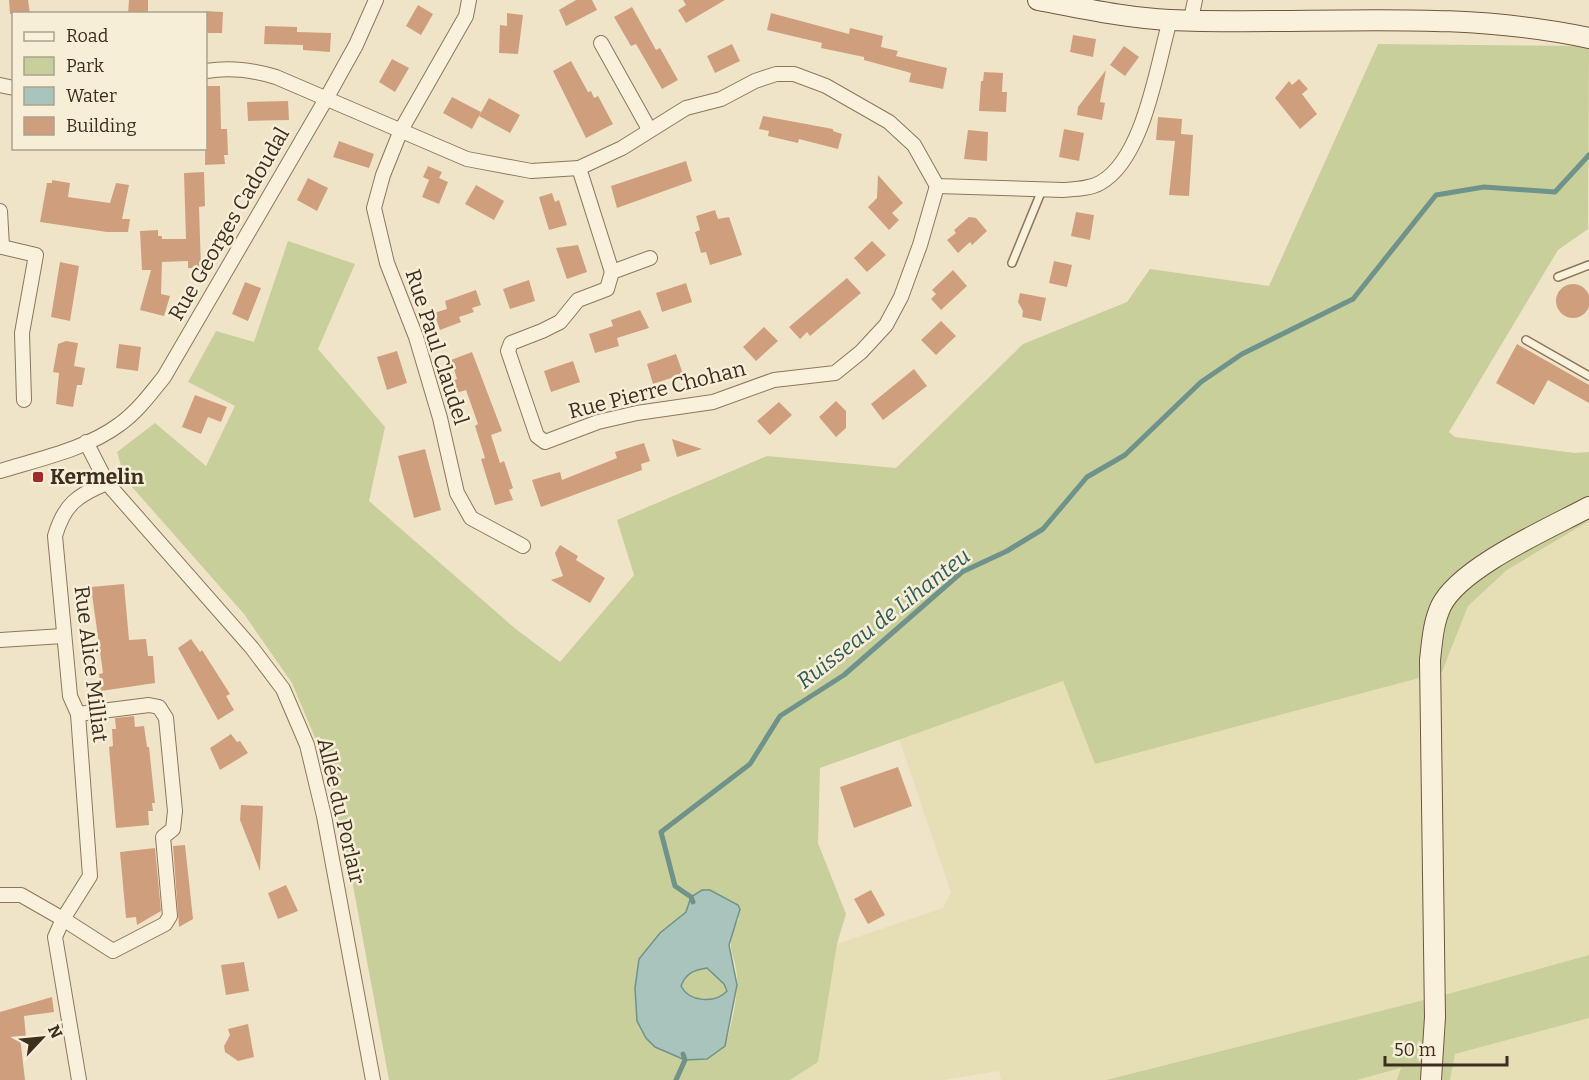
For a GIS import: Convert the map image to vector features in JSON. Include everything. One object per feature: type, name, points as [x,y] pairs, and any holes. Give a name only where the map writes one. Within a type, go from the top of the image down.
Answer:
[{"type":"main road","points":[[1038,0],[1170,20],[1193,10],[1434,20],[1526,27],[1589,38]]},
{"type":"main road","points":[[1431,1080],[1435,1017],[1430,660],[1433,632],[1442,605],[1462,581],[1488,562],[1589,507]]},
{"type":"street","name":"Rue Georges Cadoudal","points":[[0,471],[86,442],[119,425],[138,409],[164,377],[326,99],[356,45],[376,0]]},
{"type":"street","name":"Rue Paul Claudel","points":[[469,0],[466,16],[401,130],[383,175],[374,208],[387,263],[425,368],[440,418],[457,493],[471,518],[523,546]]},
{"type":"street","points":[[207,71],[248,69],[276,77],[467,159],[531,171],[579,168],[622,147],[686,108],[721,99],[755,81],[776,74],[794,74],[826,86],[889,122],[914,145],[937,186],[1042,190],[1084,188],[1099,183],[1113,172],[1129,150],[1139,129],[1170,20]]},
{"type":"street","points":[[601,43],[649,129]]},
{"type":"street","points":[[579,168],[612,272],[650,258]]},
{"type":"street","name":"Rue Pierre Chohan","points":[[612,272],[607,289],[578,300],[560,322],[511,343],[508,351],[537,436],[545,442],[598,422],[637,413],[713,402],[774,380],[835,373],[861,352],[886,325],[901,297],[920,245],[937,186]]},
{"type":"street","points":[[0,210],[1,247],[36,255],[22,333],[24,400]]},
{"type":"street","name":"Allée du Porlair","points":[[86,442],[106,483],[252,648],[283,688],[307,745],[324,816],[374,1080]]},
{"type":"street","name":"Rue Alice Milliat","points":[[63,919],[90,876],[78,714],[70,696],[55,536],[61,517],[72,503],[86,491],[106,483]]},
{"type":"street","points":[[0,640],[63,636]]},
{"type":"street","points":[[0,895],[21,895],[113,951],[165,924],[170,915],[163,837],[174,829],[175,811],[166,718],[159,707],[148,705],[78,714]]},
{"type":"street","points":[[63,919],[55,937],[79,1080]]},
{"type":"lane","points":[[1012,263],[1042,190]]},
{"type":"lane","points":[[1558,277],[1589,265]]},
{"type":"lane","points":[[1526,340],[1589,376]]},
{"type":"shaded area","points":[[1589,521],[1589,955],[1444,995],[1106,1080],[1001,1080],[999,1071],[943,1080],[790,1080],[818,1062],[837,944],[943,908],[951,893],[899,739],[1063,681],[1095,763],[1442,672],[1468,606],[1507,570]]},
{"type":"shaded area","points":[[1589,1018],[1589,1080],[1450,1080],[1455,1054]]},
{"type":"shaded area","points":[[1402,1068],[1397,1080],[1357,1080]]},
{"type":"green space","points":[[1378,44],[1589,46],[1588,229],[1558,250],[1449,432],[1455,437],[1574,453],[1589,452],[1589,521],[1507,570],[1468,606],[1442,672],[1095,764],[1063,681],[820,768],[818,843],[846,914],[837,944],[818,1062],[790,1080],[389,1080],[349,864],[323,757],[292,683],[244,614],[125,479],[117,452],[155,423],[206,466],[235,406],[188,382],[216,331],[254,342],[288,241],[355,264],[318,349],[385,427],[369,501],[517,630],[560,662],[634,575],[617,520],[767,456],[896,468],[1023,344],[1127,302],[1150,269],[1269,286]],"holes":[[[686,912],[739,918],[731,939],[737,975],[736,993],[725,1046],[639,959],[660,933]]]},
{"type":"green space","points":[[1589,955],[1589,1018],[1455,1054],[1450,1080],[1397,1080],[1401,1068],[1357,1080],[1106,1080],[1444,995]]},
{"type":"green space","points":[[707,968],[724,984],[727,991],[716,998],[696,998],[681,986],[691,973]]},
{"type":"water","points":[[702,890],[710,890],[738,905],[740,909],[729,945],[737,985],[725,1046],[707,1059],[685,1060],[655,1047],[646,1038],[637,1021],[635,988],[639,959],[660,933],[686,912],[691,897]],"holes":[[[707,968],[724,984],[727,991],[716,998],[709,999],[696,998],[681,986],[691,973]]]},
{"type":"building","points":[[9,0],[28,0],[30,12],[10,14]]},
{"type":"building","points":[[129,0],[148,0],[148,12],[128,12]]},
{"type":"building","points":[[576,0],[592,0],[597,10],[566,26],[559,10]]},
{"type":"building","points":[[683,0],[725,0],[686,23],[678,10],[686,5]]},
{"type":"building","points":[[418,5],[433,14],[421,35],[406,26]]},
{"type":"building","points":[[632,7],[656,50],[660,48],[678,80],[662,89],[636,44],[631,46],[614,17]]},
{"type":"building","points":[[206,12],[223,12],[222,33],[208,33]]},
{"type":"building","points":[[507,13],[523,15],[518,54],[499,53],[500,25],[507,26]]},
{"type":"building","points":[[771,13],[849,34],[850,28],[883,36],[881,47],[898,51],[896,56],[947,68],[943,89],[909,82],[911,73],[864,60],[864,57],[821,48],[822,43],[767,30]]},
{"type":"building","points":[[265,26],[297,27],[297,32],[331,33],[330,52],[303,50],[303,45],[264,44]]},
{"type":"building","points":[[1073,35],[1096,39],[1093,57],[1070,52]]},
{"type":"building","points":[[732,44],[740,61],[715,73],[707,56]]},
{"type":"building","points":[[1124,46],[1139,57],[1125,76],[1110,65]]},
{"type":"building","points":[[392,59],[409,68],[395,92],[379,82]]},
{"type":"building","points":[[571,61],[588,92],[591,91],[594,98],[598,96],[613,124],[586,138],[553,71]]},
{"type":"building","points":[[1106,70],[1100,102],[1105,103],[1102,120],[1077,115],[1078,107]]},
{"type":"building","points":[[984,72],[1003,73],[1002,92],[1007,92],[1006,112],[979,111],[981,81],[983,81]]},
{"type":"building","points":[[1299,79],[1308,89],[1302,94],[1317,114],[1300,129],[1275,98],[1289,81],[1292,85]]},
{"type":"building","points":[[207,86],[220,86],[221,129],[227,129],[228,155],[224,155],[225,164],[205,165]]},
{"type":"building","points":[[452,97],[481,112],[472,129],[443,113]]},
{"type":"building","points":[[489,98],[520,115],[510,133],[479,116]]},
{"type":"building","points":[[288,101],[289,120],[248,121],[247,102]]},
{"type":"building","points":[[763,116],[833,129],[842,134],[838,149],[799,139],[798,143],[768,136],[769,131],[759,129]]},
{"type":"building","points":[[1158,117],[1182,119],[1181,134],[1193,135],[1189,196],[1169,195],[1175,141],[1156,140]]},
{"type":"building","points":[[1064,129],[1084,133],[1079,161],[1059,157]]},
{"type":"building","points":[[968,130],[988,132],[987,161],[964,159]]},
{"type":"building","points":[[339,141],[374,154],[369,168],[333,157]]},
{"type":"building","points":[[686,161],[692,181],[617,208],[611,186]]},
{"type":"building","points":[[428,166],[442,172],[439,178],[448,182],[439,204],[422,197],[429,180],[423,177]]},
{"type":"building","points":[[204,172],[205,206],[199,207],[201,268],[188,268],[188,261],[162,262],[161,294],[170,296],[164,316],[140,310],[151,270],[142,270],[140,231],[158,230],[158,236],[162,236],[162,239],[186,239],[184,173]]},
{"type":"building","points":[[878,175],[903,203],[892,213],[899,220],[889,230],[868,207],[877,198]]},
{"type":"building","points":[[308,178],[328,188],[317,211],[297,200]]},
{"type":"building","points":[[52,180],[70,183],[68,197],[110,203],[116,183],[129,185],[122,219],[130,219],[128,232],[107,232],[40,222],[47,183],[52,183]]},
{"type":"building","points":[[476,185],[504,201],[494,220],[465,204]]},
{"type":"building","points":[[552,193],[555,202],[559,200],[567,225],[549,230],[539,197]]},
{"type":"building","points":[[715,210],[718,219],[729,217],[742,255],[710,265],[706,252],[701,253],[695,232],[700,230],[696,216]]},
{"type":"building","points":[[1076,212],[1094,215],[1090,240],[1071,236]]},
{"type":"building","points":[[969,217],[976,218],[987,231],[972,245],[970,242],[958,253],[947,240],[956,233],[954,230]]},
{"type":"building","points":[[872,241],[886,255],[867,272],[854,258]]},
{"type":"building","points":[[578,245],[587,272],[567,279],[556,248]]},
{"type":"building","points":[[1054,261],[1072,265],[1067,287],[1049,283]]},
{"type":"building","points":[[60,262],[79,266],[70,321],[51,317]]},
{"type":"building","points":[[953,270],[967,286],[941,310],[931,299],[936,294],[932,290]]},
{"type":"building","points":[[847,278],[861,293],[810,336],[807,332],[800,339],[789,327]]},
{"type":"building","points":[[529,280],[535,301],[510,309],[503,289]]},
{"type":"building","points":[[245,282],[261,288],[248,321],[232,314]]},
{"type":"building","points":[[686,283],[692,302],[662,312],[656,293]]},
{"type":"building","points":[[1573,284],[1585,289],[1590,301],[1585,313],[1573,318],[1561,313],[1556,301],[1561,289]]},
{"type":"building","points":[[476,290],[481,305],[472,308],[474,312],[459,317],[461,322],[440,330],[434,313],[447,309],[445,301]]},
{"type":"building","points":[[1020,293],[1046,298],[1041,321],[1022,317],[1023,311],[1018,302]]},
{"type":"building","points":[[640,310],[649,328],[617,338],[619,346],[595,353],[589,334],[613,326],[611,320]]},
{"type":"building","points":[[941,321],[956,336],[936,355],[921,340]]},
{"type":"building","points":[[764,327],[778,341],[756,361],[743,347]]},
{"type":"building","points":[[66,341],[78,343],[74,366],[85,368],[82,385],[77,385],[73,407],[56,404],[59,373],[53,372],[58,344]]},
{"type":"building","points":[[119,344],[141,347],[138,371],[116,368]]},
{"type":"building","points":[[1517,344],[1589,385],[1589,403],[1548,380],[1534,405],[1496,383]]},
{"type":"building","points":[[397,351],[407,383],[387,390],[377,357]]},
{"type":"building","points":[[472,352],[502,431],[491,435],[500,463],[504,461],[513,488],[509,490],[513,500],[495,505],[481,459],[485,458],[475,426],[478,424],[466,390],[456,393],[452,381],[457,379],[451,360]]},
{"type":"building","points":[[676,354],[683,374],[653,384],[647,364]]},
{"type":"building","points":[[573,361],[580,382],[551,392],[544,371]]},
{"type":"building","points":[[914,369],[927,386],[883,420],[871,404]]},
{"type":"building","points":[[195,395],[227,407],[221,422],[208,417],[201,434],[182,427]]},
{"type":"building","points":[[836,401],[846,411],[846,428],[836,437],[819,417]]},
{"type":"building","points":[[779,402],[792,415],[770,435],[757,421]]},
{"type":"building","points":[[672,439],[702,449],[677,457]]},
{"type":"building","points":[[644,443],[650,461],[641,464],[642,470],[541,507],[532,480],[560,472],[562,480],[617,458],[615,452]]},
{"type":"building","points":[[425,449],[441,510],[414,518],[398,456]]},
{"type":"building","points":[[560,545],[578,556],[576,560],[605,578],[590,603],[551,580],[563,576],[555,553]]},
{"type":"building","points":[[124,584],[129,640],[146,639],[148,656],[153,656],[155,683],[101,691],[99,674],[103,673],[91,587]]},
{"type":"building","points":[[191,639],[200,652],[202,650],[230,694],[226,696],[234,710],[218,720],[178,648]]},
{"type":"building","points":[[134,716],[135,727],[144,726],[147,747],[149,747],[155,803],[152,803],[153,811],[148,811],[149,825],[116,828],[109,747],[113,746],[112,729],[116,729],[115,718]]},
{"type":"building","points":[[231,734],[237,742],[240,741],[248,753],[220,770],[210,748]]},
{"type":"building","points":[[898,767],[912,806],[854,828],[840,787]]},
{"type":"building","points":[[241,805],[263,806],[260,871],[240,820]]},
{"type":"building","points":[[185,845],[193,919],[179,927],[173,846]]},
{"type":"building","points":[[155,848],[161,911],[137,925],[136,917],[126,918],[120,852]]},
{"type":"building","points":[[286,885],[298,911],[278,919],[268,893]]},
{"type":"building","points":[[871,890],[885,915],[868,924],[854,899]]},
{"type":"building","points":[[244,962],[249,991],[226,995],[221,965]]},
{"type":"building","points":[[52,997],[54,1012],[24,1016],[26,1037],[20,1037],[25,1080],[0,1080],[0,1012]]},
{"type":"building","points":[[248,1024],[254,1057],[238,1061],[225,1052],[224,1046],[230,1035],[228,1029]]},
{"type":"waterway","name":"Ruisseau de Lihanteu","points":[[693,902],[691,897],[675,886],[661,832],[750,764],[780,716],[844,675],[962,572],[1007,551],[1043,529],[1087,477],[1125,455],[1201,382],[1242,354],[1353,299],[1436,195],[1484,187],[1555,192],[1589,155]]},
{"type":"waterway","name":"Ruisseau de Lihanteu","points":[[676,1080],[685,1060],[683,1054]]},
{"type":"place","name":"Kermelin","points":[[38,477]]}]
